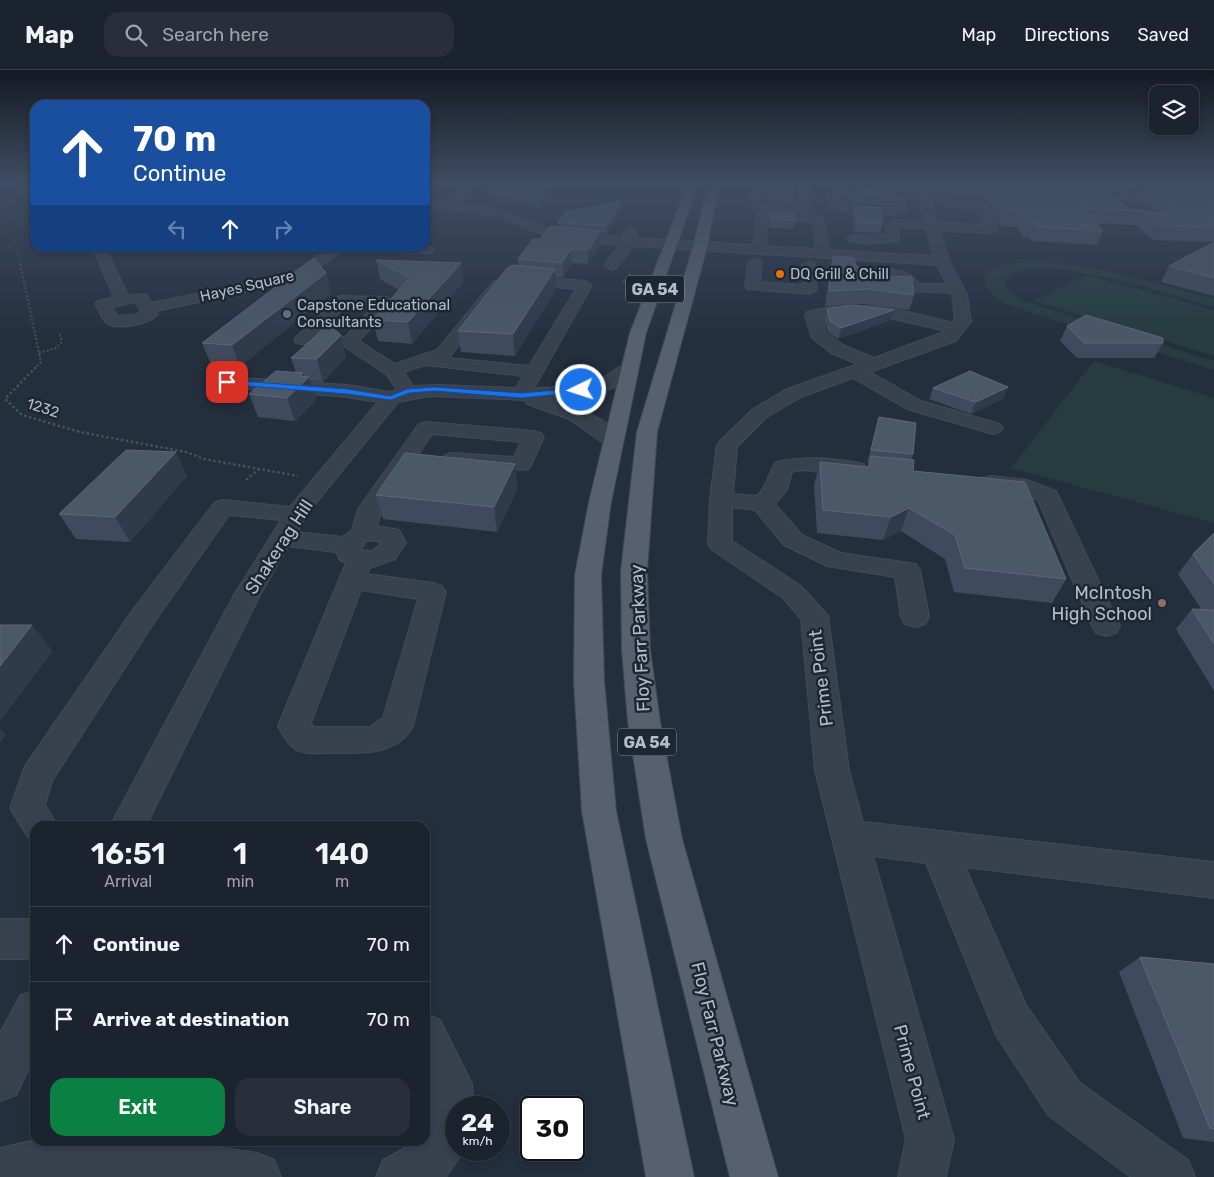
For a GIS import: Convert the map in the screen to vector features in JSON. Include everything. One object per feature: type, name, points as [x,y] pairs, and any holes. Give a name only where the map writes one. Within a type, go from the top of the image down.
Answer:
[{"type":"main road","name":"Floy Farr Parkway","points":[[686,236],[686,246],[647,432],[634,571],[636,650],[644,722],[664,839],[739,1127],[754,1177]]},
{"type":"main road","name":"Floy Farr Parkway","points":[[670,1177],[599,811],[589,681],[588,575],[612,440],[638,333],[691,236]]},
{"type":"street","points":[[611,266],[629,242],[630,236]]},
{"type":"street","points":[[764,236],[757,254],[752,286],[810,290],[809,259]]},
{"type":"street","points":[[852,256],[849,242],[853,239],[893,238],[893,236]]},
{"type":"street","points":[[933,236],[942,261],[960,295],[963,322],[956,329],[906,316],[860,310],[829,309],[813,315],[818,335],[884,386],[914,405],[993,428]]},
{"type":"street","points":[[803,237],[820,238],[830,262],[835,265],[901,275],[909,279],[910,284],[915,288],[957,290]]},
{"type":"street","points":[[629,242],[809,259],[826,254],[942,261]]},
{"type":"street","points":[[101,252],[123,301]]},
{"type":"street","name":"Hayes Square","points":[[148,308],[294,278],[333,252]]},
{"type":"street","points":[[393,370],[443,354],[498,285],[512,279],[585,285],[521,395]]},
{"type":"street","name":"Hayes Square","points":[[141,297],[148,308],[150,314],[137,320],[118,322],[111,320],[103,304],[141,297]]},
{"type":"street","name":"Prime Point","points":[[922,1177],[930,1139],[832,770],[814,616],[792,592],[720,544],[721,499],[727,445],[760,413],[794,393],[950,337],[956,329]]},
{"type":"street","points":[[349,342],[393,370],[399,394]]},
{"type":"street","points":[[423,360],[534,372]]},
{"type":"street","points":[[227,382],[399,394],[434,389],[521,395],[581,390],[607,383],[629,368]]},
{"type":"street","name":"Shakerag Hill","points":[[131,821],[247,595],[280,537],[324,480],[399,394]]},
{"type":"street","points":[[521,395],[575,412],[596,425],[612,440]]},
{"type":"street","points":[[280,537],[356,555],[433,592],[397,726],[374,740],[306,740],[294,726],[356,555],[370,509],[423,457]]},
{"type":"street","points":[[762,504],[776,490],[778,476],[784,467],[801,464],[880,472]]},
{"type":"street","points":[[968,481],[1027,487],[1048,496],[1106,626]]},
{"type":"street","points":[[721,499],[762,504],[793,540],[836,560],[908,570],[915,617]]},
{"type":"street","points":[[36,821],[27,808],[37,776],[145,614],[223,507],[297,515]]},
{"type":"street","points":[[850,837],[1214,880]]},
{"type":"street","points":[[938,847],[1012,1020],[1064,1099],[1171,1177]]},
{"type":"street","points":[[0,939],[30,939]]},
{"type":"street","points":[[0,1079],[30,1021]]},
{"type":"street","points":[[400,1177],[428,1162],[452,1126],[450,1084],[430,1045]]},
{"type":"street","points":[[0,1172],[86,1153],[257,1177]]},
{"type":"path","points":[[13,236],[39,353],[56,348],[62,342],[59,332]]},
{"type":"path","name":"1232","points":[[39,353],[41,362],[5,399],[22,415],[80,432],[186,452],[204,459],[324,480]]},
{"type":"path","points":[[0,400],[5,399]]},
{"type":"path","points":[[246,480],[259,468]]},
{"type":"green space","points":[[1029,262],[1099,269],[1214,299],[1214,307],[1105,277],[1042,268],[1019,271],[1005,280],[1010,292],[1026,301],[1214,361],[1214,370],[1031,313],[1001,301],[989,291],[984,277],[993,269],[1005,265]]},
{"type":"green space","points":[[1086,275],[1214,310],[1214,356],[1034,301]]},
{"type":"green space","points":[[1094,361],[1214,398],[1214,523],[1011,468]]},
{"type":"building","points":[[542,236],[597,236],[588,250],[571,249],[562,263],[518,259],[533,239],[539,240]]},
{"type":"building","points":[[1214,242],[1214,278],[1169,266]]},
{"type":"building","points":[[833,256],[854,258],[856,266],[882,276],[912,277],[914,295],[867,289],[829,291]]},
{"type":"building","points":[[314,258],[326,273],[232,345],[202,343]]},
{"type":"building","points":[[376,260],[461,263],[408,322],[373,320],[409,278]]},
{"type":"building","points":[[513,265],[555,269],[513,334],[458,331],[507,268]]},
{"type":"building","points":[[851,305],[894,310],[841,328],[830,321],[827,309]]},
{"type":"building","points":[[1086,315],[1163,338],[1163,343],[1084,343],[1067,326]]},
{"type":"building","points":[[326,327],[332,327],[341,335],[317,359],[291,358]]},
{"type":"building","points":[[276,371],[303,373],[300,376],[309,377],[287,398],[249,394]]},
{"type":"building","points":[[970,371],[1008,387],[976,402],[933,388]]},
{"type":"building","points":[[879,417],[916,423],[913,454],[871,450]]},
{"type":"building","points":[[126,450],[176,452],[115,517],[59,514]]},
{"type":"building","points":[[405,453],[515,464],[494,507],[376,495]]},
{"type":"building","points":[[871,456],[914,460],[913,471],[1025,482],[1066,579],[965,568],[955,535],[909,508],[891,517],[823,510],[820,462],[869,467]]},
{"type":"building","points":[[1214,533],[1214,584],[1193,554]]},
{"type":"building","points":[[1192,609],[1214,610],[1214,644]]},
{"type":"building","points":[[0,625],[32,625],[0,666]]},
{"type":"building","points":[[1140,957],[1214,964],[1214,1129],[1210,1128]]},
{"type":"place","name":"DQ Grill & Chill","points":[[780,274]]},
{"type":"place","name":"Capstone Educational Consultants","points":[[287,314]]},
{"type":"place","name":"McIntosh High School","points":[[1162,603]]},
{"type":"route","points":[[227,382],[347,391],[391,398],[407,391],[434,389],[521,395],[581,390]]}]
